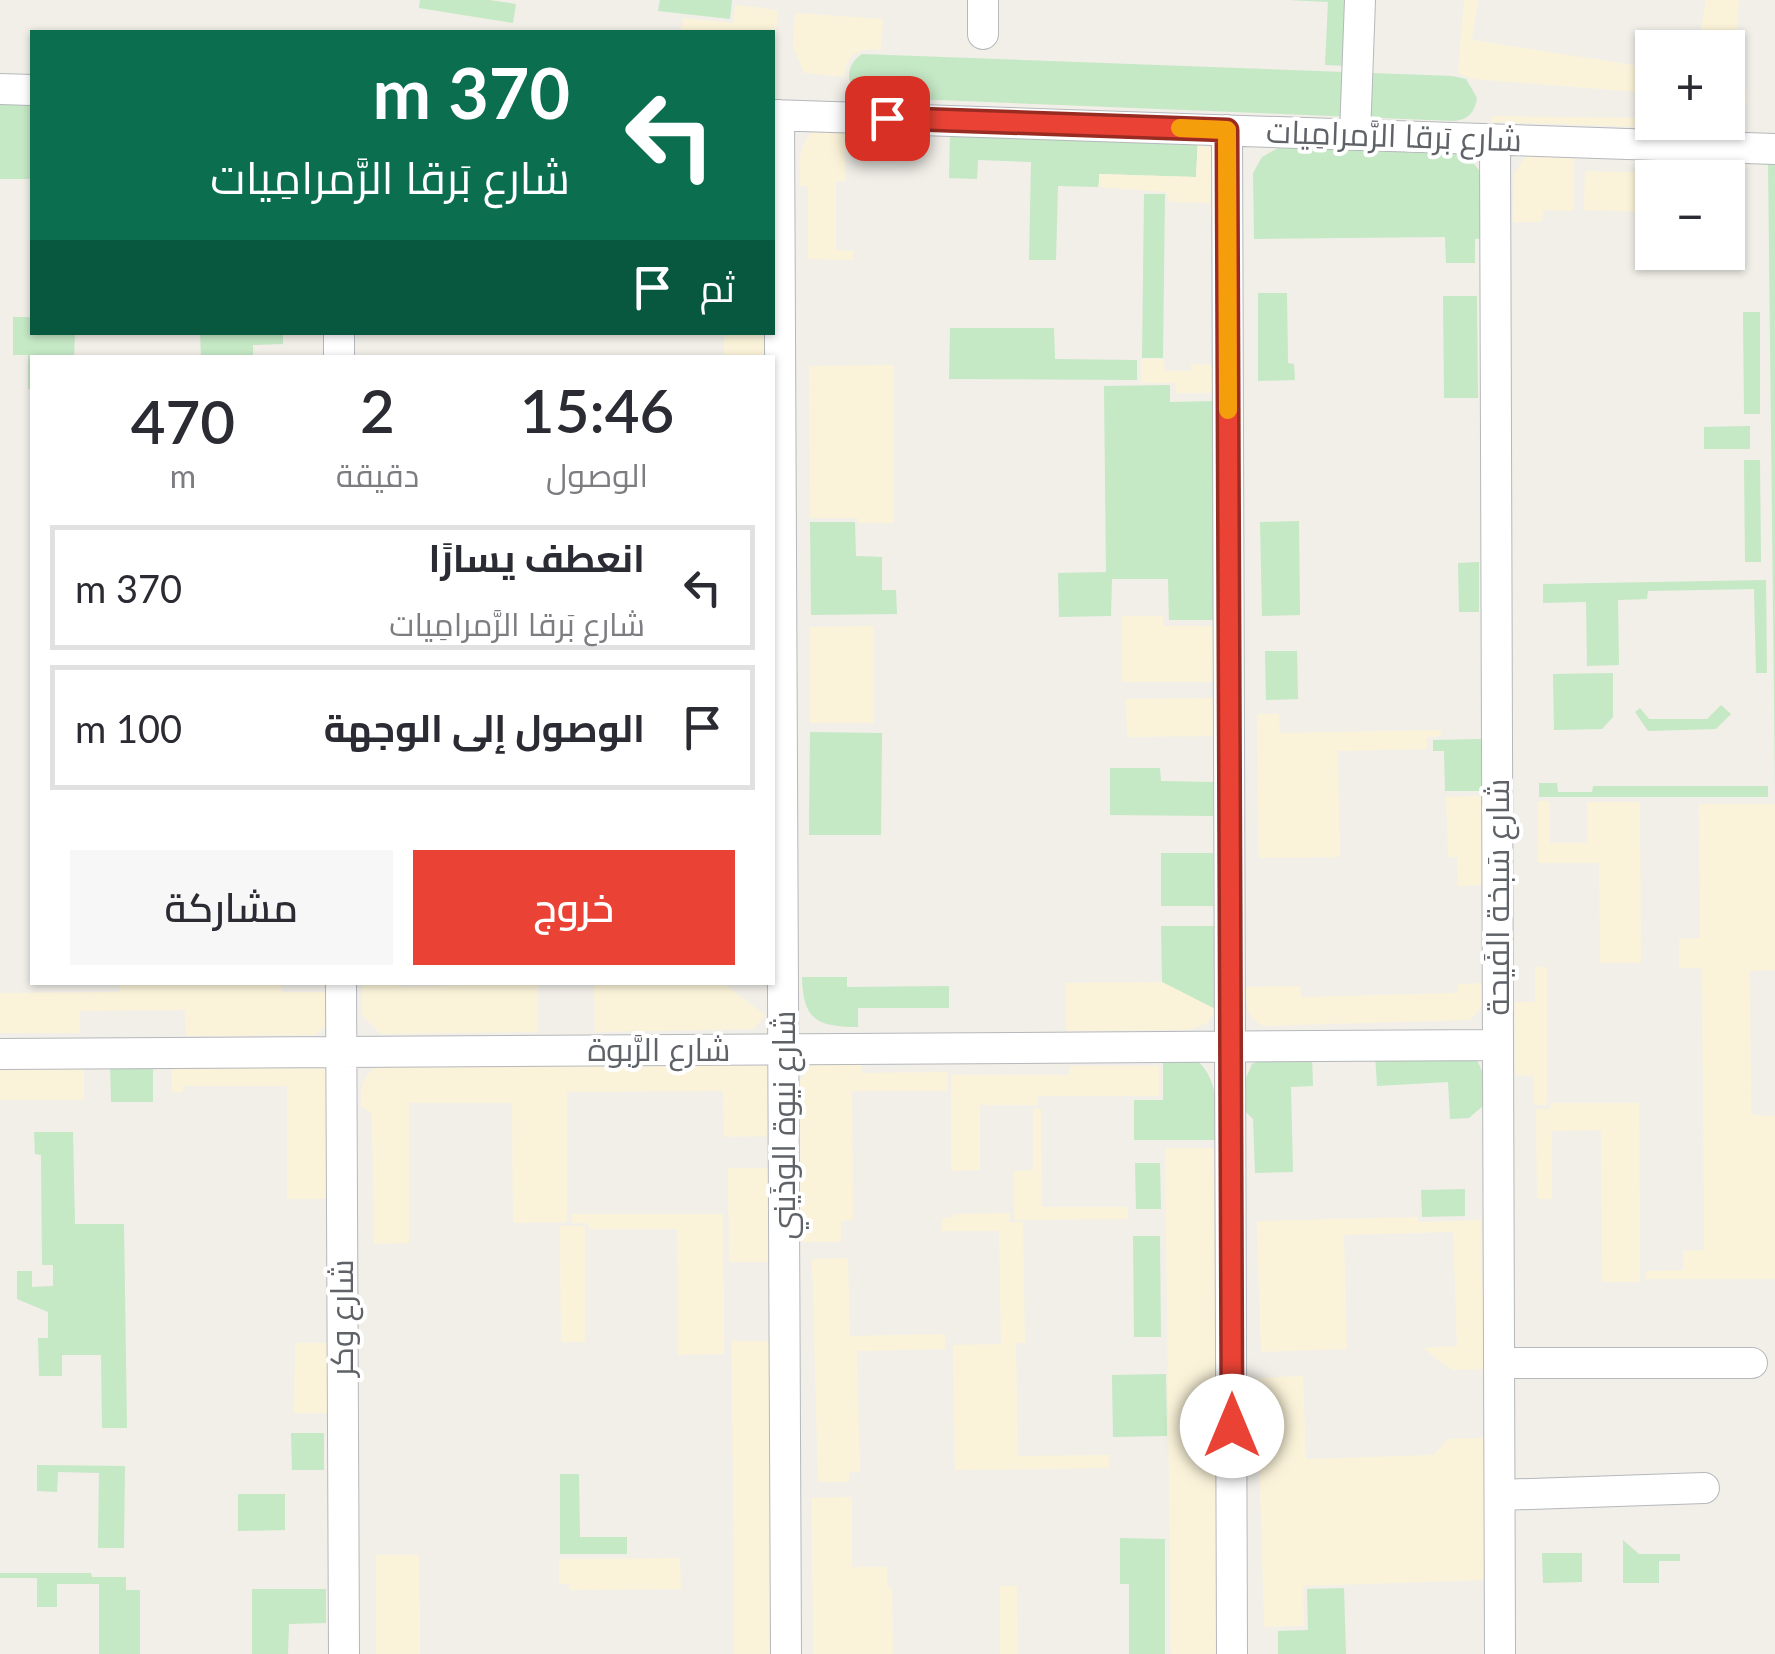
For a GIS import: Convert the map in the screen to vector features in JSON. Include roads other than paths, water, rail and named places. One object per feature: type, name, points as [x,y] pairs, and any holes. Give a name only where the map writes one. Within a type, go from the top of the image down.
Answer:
[{"type":"street","points":[[983,0],[983,34]]},
{"type":"street","points":[[1355,134],[1360,0]]},
{"type":"street","points":[[0,88],[30,90]]},
{"type":"street","name":"شارع بَرقا الرَّمرامِيات","points":[[776,115],[1775,149]]},
{"type":"street","name":"شارع نيوة الوذَيني","points":[[776,115],[786,1654]]},
{"type":"street","points":[[1227,130],[1232,1654]]},
{"type":"street","name":"شارع سَبخة الفَيحة","points":[[1495,140],[1500,1654]]},
{"type":"street","name":"شارع وكر","points":[[341,985],[344,1654]]},
{"type":"street","name":"شارع الرَّبوة","points":[[0,1054],[1498,1045]]},
{"type":"street","points":[[1499,1363],[1752,1363]]},
{"type":"street","points":[[1500,1495],[1704,1488]]}]
